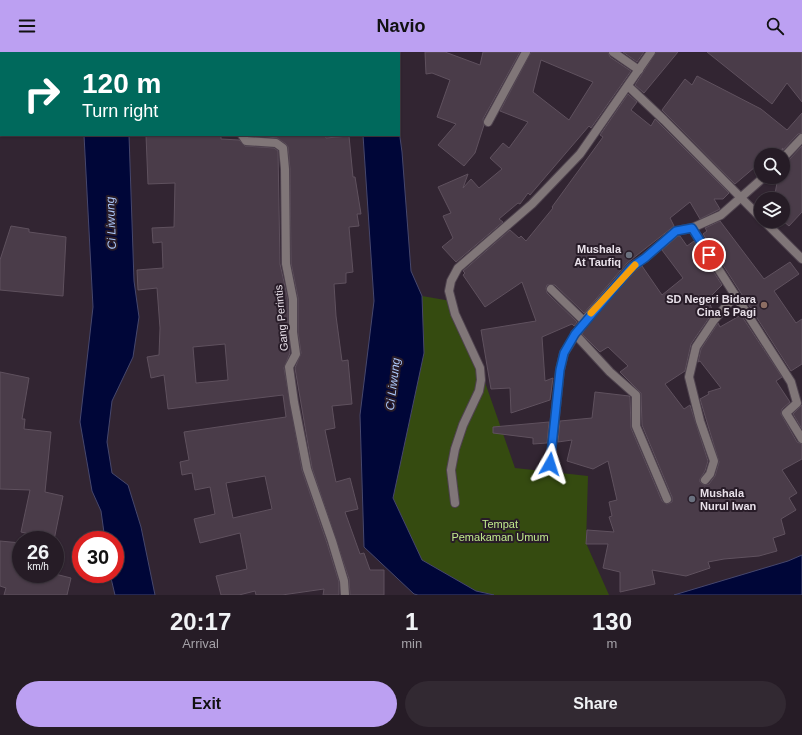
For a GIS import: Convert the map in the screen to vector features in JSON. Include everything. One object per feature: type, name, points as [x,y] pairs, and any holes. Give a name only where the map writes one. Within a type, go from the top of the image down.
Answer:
[{"type":"street","points":[[488,122],[526,52]]},
{"type":"street","points":[[613,52],[639,70]]},
{"type":"street","points":[[455,503],[451,470],[455,449],[463,425],[479,391],[481,380],[480,368],[455,314],[449,291],[451,281],[458,268],[532,204],[580,154],[651,52]]},
{"type":"street","points":[[628,86],[664,120],[754,212]]},
{"type":"street","name":"Gang Perintis","points":[[243,136],[246,141],[276,139],[283,148],[285,169],[286,264],[293,299],[293,332],[296,354],[289,367],[307,469],[344,581],[344,595]]},
{"type":"street","points":[[790,151],[802,138]]},
{"type":"street","points":[[550,464],[560,370],[564,353],[584,321],[632,267],[645,258],[676,231],[692,228],[721,215],[756,184]]},
{"type":"street","points":[[692,228],[791,382],[797,403],[786,413],[802,439]]},
{"type":"street","points":[[772,228],[801,254]]},
{"type":"street","points":[[551,289],[584,321]]},
{"type":"street","points":[[705,480],[710,474],[714,461],[700,421],[689,377],[696,347],[714,320],[735,296]]},
{"type":"street","points":[[575,334],[610,372],[636,395],[636,426],[667,499]]},
{"type":"green space","name":"Tempat Pemakaman Umum","points":[[422,296],[451,301],[480,368],[515,468],[588,476],[586,543],[609,595],[494,595],[476,591],[422,560],[393,498],[424,353]]},
{"type":"water","name":"Ci Liwung","points":[[84,136],[129,136],[134,281],[139,317],[133,357],[112,401],[107,442],[112,473],[128,485],[141,527],[155,595],[115,595],[112,583],[124,583],[124,531],[104,531],[101,511],[92,491],[80,422],[93,307]]},
{"type":"water","name":"Ci Liwung","points":[[363,136],[400,136],[411,271],[422,296],[424,353],[393,498],[422,560],[476,591],[494,595],[414,594],[364,547],[360,415],[374,301]]},
{"type":"water","points":[[802,555],[802,595],[674,595],[788,561]]},
{"type":"building","points":[[425,52],[445,52],[480,65],[483,52],[520,52],[483,119],[484,125],[475,153],[464,166],[438,145],[456,124],[437,117],[450,80],[432,73],[426,74]]},
{"type":"building","points":[[531,52],[608,52],[610,57],[631,71],[591,128],[589,126],[530,195],[528,193],[520,204],[518,203],[499,219],[503,222],[456,262],[442,247],[453,238],[443,216],[451,213],[438,187],[468,174],[463,188],[471,179],[479,188],[502,169],[490,158],[503,143],[509,148],[528,122],[500,111]],"holes":[[[541,60],[593,82],[569,120],[533,92]]]},
{"type":"building","points":[[623,52],[644,52],[637,62]]},
{"type":"building","points":[[656,52],[678,52],[644,93],[635,85]]},
{"type":"building","points":[[707,52],[802,52],[802,102],[787,83],[772,104]]},
{"type":"building","points":[[697,76],[761,109],[787,130],[802,113],[802,133],[798,134],[785,148],[754,148],[754,168],[735,184],[662,110],[685,79],[692,85]]},
{"type":"building","points":[[628,94],[637,102],[631,110],[651,126],[655,119],[729,193],[723,199],[714,199],[720,209],[700,219],[690,202],[670,218],[674,226],[627,263],[584,313],[555,285],[547,285],[547,293],[577,322],[574,326],[572,324],[542,337],[545,381],[553,378],[550,400],[511,413],[510,388],[491,389],[481,330],[536,321],[522,282],[485,307],[463,275],[465,273],[463,271],[510,230],[519,238],[521,236],[526,241],[553,208],[552,207],[603,137],[600,135]]},
{"type":"building","points":[[146,136],[221,136],[221,139],[239,140],[245,146],[274,148],[278,151],[280,264],[288,300],[288,332],[290,353],[284,368],[302,470],[339,582],[339,595],[323,595],[324,589],[282,595],[256,595],[255,591],[239,595],[221,595],[216,576],[247,569],[240,533],[200,543],[194,519],[215,514],[210,487],[195,490],[192,473],[182,475],[180,462],[189,460],[184,432],[286,417],[283,395],[168,409],[164,375],[151,378],[147,357],[159,355],[160,328],[157,288],[138,290],[137,270],[163,268],[162,242],[153,243],[152,228],[174,227],[175,183],[148,184]],"holes":[[[225,344],[228,380],[196,383],[193,347]],[[265,476],[272,509],[233,518],[226,483]]]},
{"type":"building","points":[[258,136],[325,136],[326,138],[349,136],[353,177],[355,177],[361,214],[357,214],[359,226],[349,227],[353,272],[346,273],[346,283],[334,284],[336,316],[342,361],[348,360],[352,404],[332,406],[335,428],[325,430],[336,482],[350,478],[358,509],[345,512],[360,554],[364,553],[370,570],[384,570],[384,595],[350,595],[349,579],[312,468],[295,368],[301,353],[298,332],[298,298],[291,263],[290,169],[288,147],[277,138]]},
{"type":"building","points":[[802,146],[802,212],[790,225],[790,192],[775,192],[777,184],[790,184],[790,159]]},
{"type":"building","name":"SD Negeri Bidara Cina 5 Pagi","points":[[720,221],[764,279],[790,262],[799,274],[774,291],[796,323],[802,319],[802,364],[791,371],[703,234],[707,231],[705,228]]},
{"type":"building","points":[[11,226],[29,229],[29,232],[66,237],[63,296],[0,290],[0,260]]},
{"type":"building","points":[[678,236],[680,236],[687,246],[694,241],[722,285],[708,299],[713,312],[691,344],[685,371],[665,384],[684,409],[690,405],[708,461],[700,482],[704,485],[709,484],[715,476],[719,462],[700,399],[709,394],[708,392],[721,388],[700,361],[698,362],[701,349],[718,323],[720,327],[741,315],[782,377],[776,381],[790,402],[782,409],[781,414],[797,442],[802,444],[802,459],[782,470],[797,493],[789,498],[796,510],[781,519],[785,534],[773,538],[777,551],[759,556],[708,562],[710,568],[686,576],[652,570],[655,584],[620,592],[620,572],[603,568],[608,544],[586,544],[587,530],[614,532],[609,517],[612,516],[609,502],[617,500],[608,461],[593,469],[567,461],[572,440],[558,442],[560,421],[592,418],[595,392],[629,396],[631,428],[662,501],[667,504],[672,502],[672,497],[642,425],[641,393],[620,372],[628,366],[608,347],[600,352],[582,334],[588,324],[635,271],[642,266],[662,295],[683,278],[662,250]]},
{"type":"building","points":[[0,372],[29,378],[22,419],[25,419],[24,429],[51,432],[45,492],[63,496],[56,531],[21,531],[30,490],[0,489]]},
{"type":"building","points":[[802,405],[802,429],[793,414]]},
{"type":"building","points":[[549,422],[547,443],[533,444],[533,438],[493,433],[493,427]]},
{"type":"building","points":[[0,541],[12,542],[12,583],[64,583],[64,576],[71,578],[67,595],[4,595],[6,588],[0,586]]},
{"type":"slow traffic","points":[[591,313],[635,265]]},
{"type":"place","name":"Mushala At Taufiq","points":[[629,255]]},
{"type":"place","name":"SD Negeri Bidara Cina 5 Pagi","points":[[764,305]]},
{"type":"place","name":"Mushala Nurul Iwan","points":[[692,499]]},
{"type":"route","points":[[550,464],[556,394],[564,353],[584,321],[632,267],[645,258],[676,231],[692,228],[709,255]]}]
